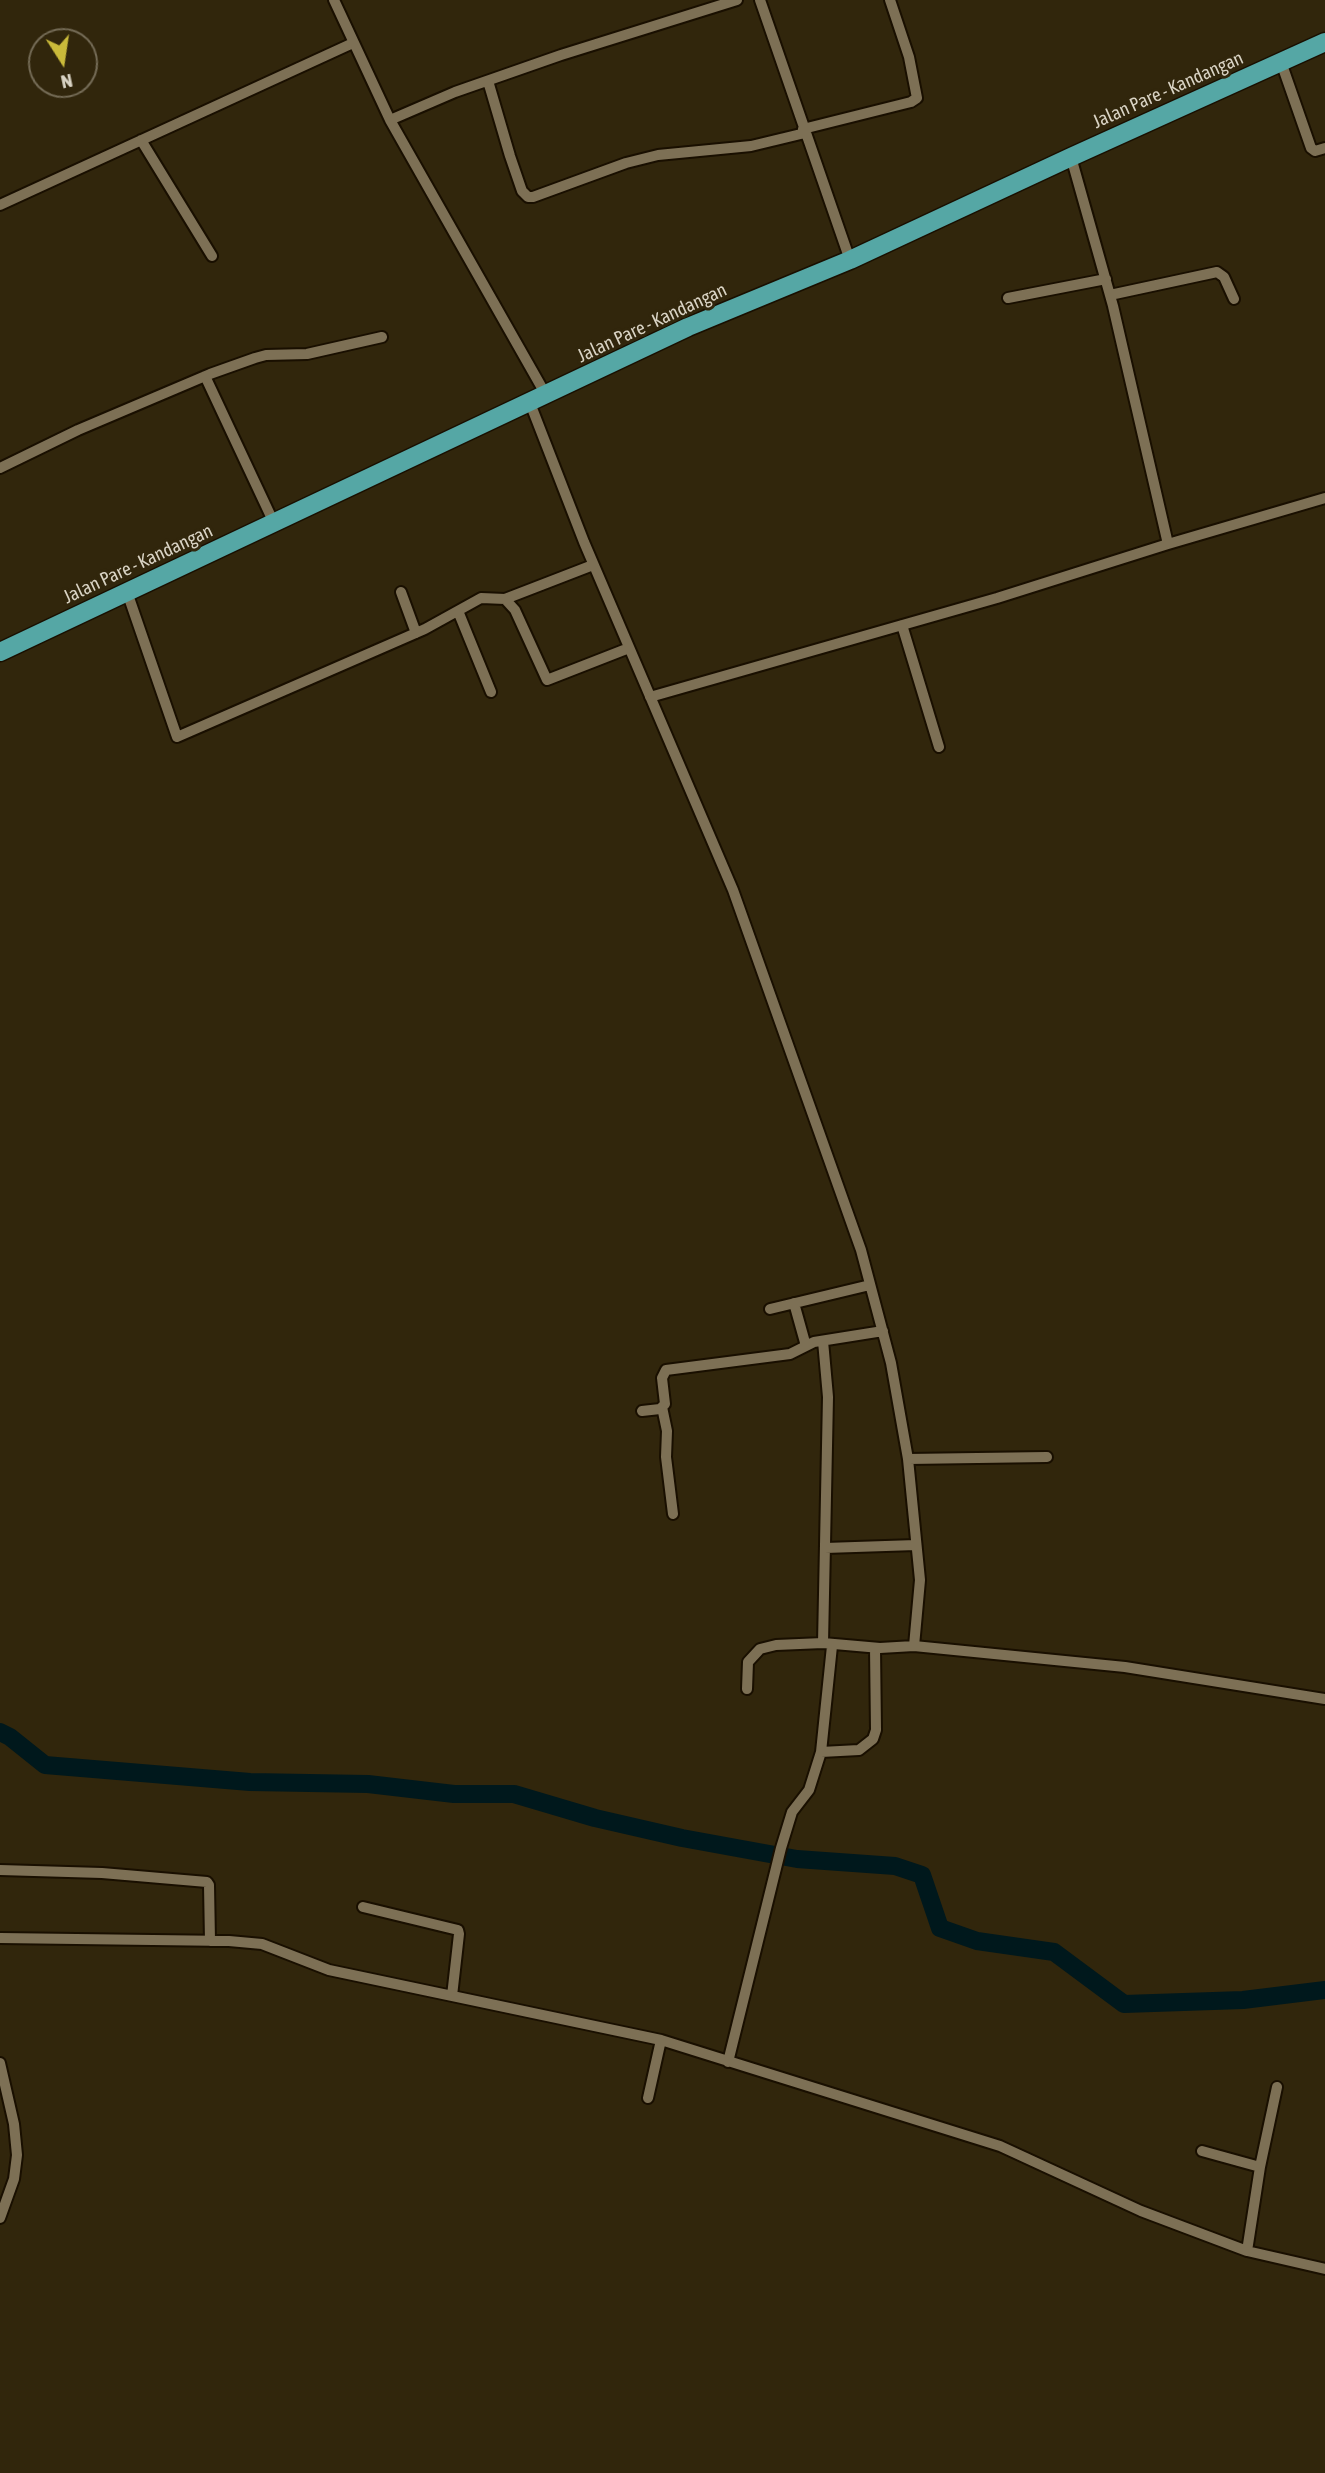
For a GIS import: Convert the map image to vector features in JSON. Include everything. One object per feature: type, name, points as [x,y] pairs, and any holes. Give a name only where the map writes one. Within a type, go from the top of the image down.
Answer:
[{"type":"main road","name":"Jalan Pare - Kandangan","points":[[0,652],[688,327],[850,260],[1325,42]]},
{"type":"street","points":[[334,0],[390,120],[538,399],[593,565],[733,890],[794,1058],[830,1168],[861,1250],[898,1397],[908,1459],[920,1580],[914,1646]]},
{"type":"street","points":[[390,120],[455,93],[561,55],[737,0]]},
{"type":"street","points":[[760,0],[850,260]]},
{"type":"street","points":[[488,82],[523,191],[528,197],[533,197],[626,163],[658,155],[751,146],[911,102],[918,98],[890,0]]},
{"type":"street","points":[[0,205],[353,43]]},
{"type":"street","points":[[1282,62],[1311,148],[1315,151],[1325,148]]},
{"type":"street","points":[[141,139],[212,256]]},
{"type":"street","points":[[1071,157],[1110,295],[1168,544]]},
{"type":"street","points":[[1110,295],[1217,272],[1224,277],[1234,299]]},
{"type":"street","points":[[1008,298],[1105,279]]},
{"type":"street","points":[[0,468],[78,430],[205,376],[266,355],[307,354],[382,337]]},
{"type":"street","points":[[205,376],[274,523]]},
{"type":"street","points":[[650,697],[902,625],[1325,498]]},
{"type":"street","points":[[127,592],[177,737],[416,633],[481,598],[505,599],[593,565]]},
{"type":"street","points":[[401,592],[416,633]]},
{"type":"street","points":[[505,599],[522,620],[547,680],[629,648]]},
{"type":"street","points":[[458,611],[491,692]]},
{"type":"street","points":[[902,625],[939,747]]},
{"type":"street","points":[[770,1309],[870,1285]]},
{"type":"street","points":[[794,1303],[806,1346]]},
{"type":"street","points":[[673,1514],[666,1457],[667,1431],[662,1407],[665,1401],[662,1375],[666,1370],[790,1354],[823,1341],[883,1331]]},
{"type":"street","points":[[728,2063],[781,1848],[792,1812],[809,1790],[821,1752],[828,1644],[825,1548],[828,1397],[823,1341]]},
{"type":"street","points":[[642,1411],[662,1407]]},
{"type":"street","points":[[908,1459],[1047,1457]]},
{"type":"street","points":[[825,1548],[916,1545]]},
{"type":"street","points":[[747,1689],[748,1662],[760,1649],[776,1645],[828,1644],[875,1648],[914,1646],[1125,1667],[1325,1699]]},
{"type":"street","points":[[821,1752],[859,1750],[873,1739],[876,1730],[875,1648]]},
{"type":"street","points":[[0,1870],[102,1873],[207,1882],[211,1941]]},
{"type":"street","points":[[363,1907],[458,1930],[452,1996]]},
{"type":"street","points":[[0,1937],[262,1944],[329,1970],[661,2040],[1000,2146],[1141,2211],[1247,2251],[1325,2269]]},
{"type":"street","points":[[648,2098],[661,2040]]},
{"type":"street","points":[[0,2063],[16,2138],[17,2155],[14,2179],[0,2218]]},
{"type":"street","points":[[1247,2251],[1260,2167],[1277,2087]]},
{"type":"street","points":[[1202,2151],[1260,2167]]},
{"type":"street","points":[[0,2179],[14,2179]]},
{"type":"waterway","points":[[0,1732],[45,1765],[250,1782],[368,1784],[454,1794],[514,1794],[595,1818],[682,1838],[797,1859],[895,1866],[922,1875],[940,1928],[977,1941],[1054,1952],[1124,2004],[1243,2000],[1325,1990]]}]
